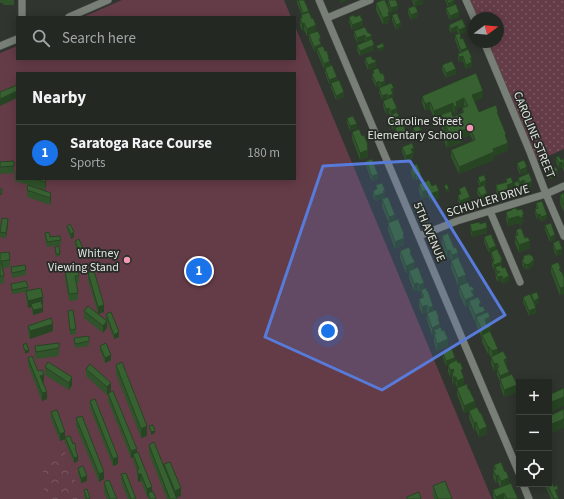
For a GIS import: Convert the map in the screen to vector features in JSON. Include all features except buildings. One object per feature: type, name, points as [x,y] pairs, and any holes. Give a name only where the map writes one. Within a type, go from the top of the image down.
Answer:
[{"type":"street","points":[[22,0],[22,16]]},
{"type":"street","points":[[71,16],[108,0]]},
{"type":"street","name":"5TH AVENUE","points":[[319,0],[516,466]]},
{"type":"street","points":[[327,18],[370,0]]},
{"type":"street","points":[[466,0],[471,12]]},
{"type":"street","points":[[0,46],[16,39]]},
{"type":"street","name":"CAROLINE STREET","points":[[487,48],[564,236]]},
{"type":"street","name":"SCHUYLER DRIVE","points":[[419,236],[457,221],[546,194],[564,186]]},
{"type":"street","points":[[490,211],[520,282]]},
{"type":"street","points":[[524,487],[529,499]]},
{"type":"highlighted area","points":[[410,161],[505,315],[382,390],[265,337],[323,166]]},
{"type":"green space","points":[[122,0],[284,0],[291,16],[85,16]]},
{"type":"green space","points":[[469,0],[564,0],[564,149],[537,161],[490,48],[504,48],[504,12],[474,12]]},
{"type":"green space","points":[[296,28],[492,499],[0,499],[0,53],[16,46],[16,60],[296,60]]},
{"type":"green space","points":[[65,452],[82,499],[44,499],[43,466],[49,459]]},
{"type":"place","name":"Caroline Street Elementary School","points":[[470,128]]},
{"type":"place","name":"Whitney Viewing Stand","points":[[127,260]]},
{"type":"place","name":"Saratoga Race Course","points":[[199,271]]}]
